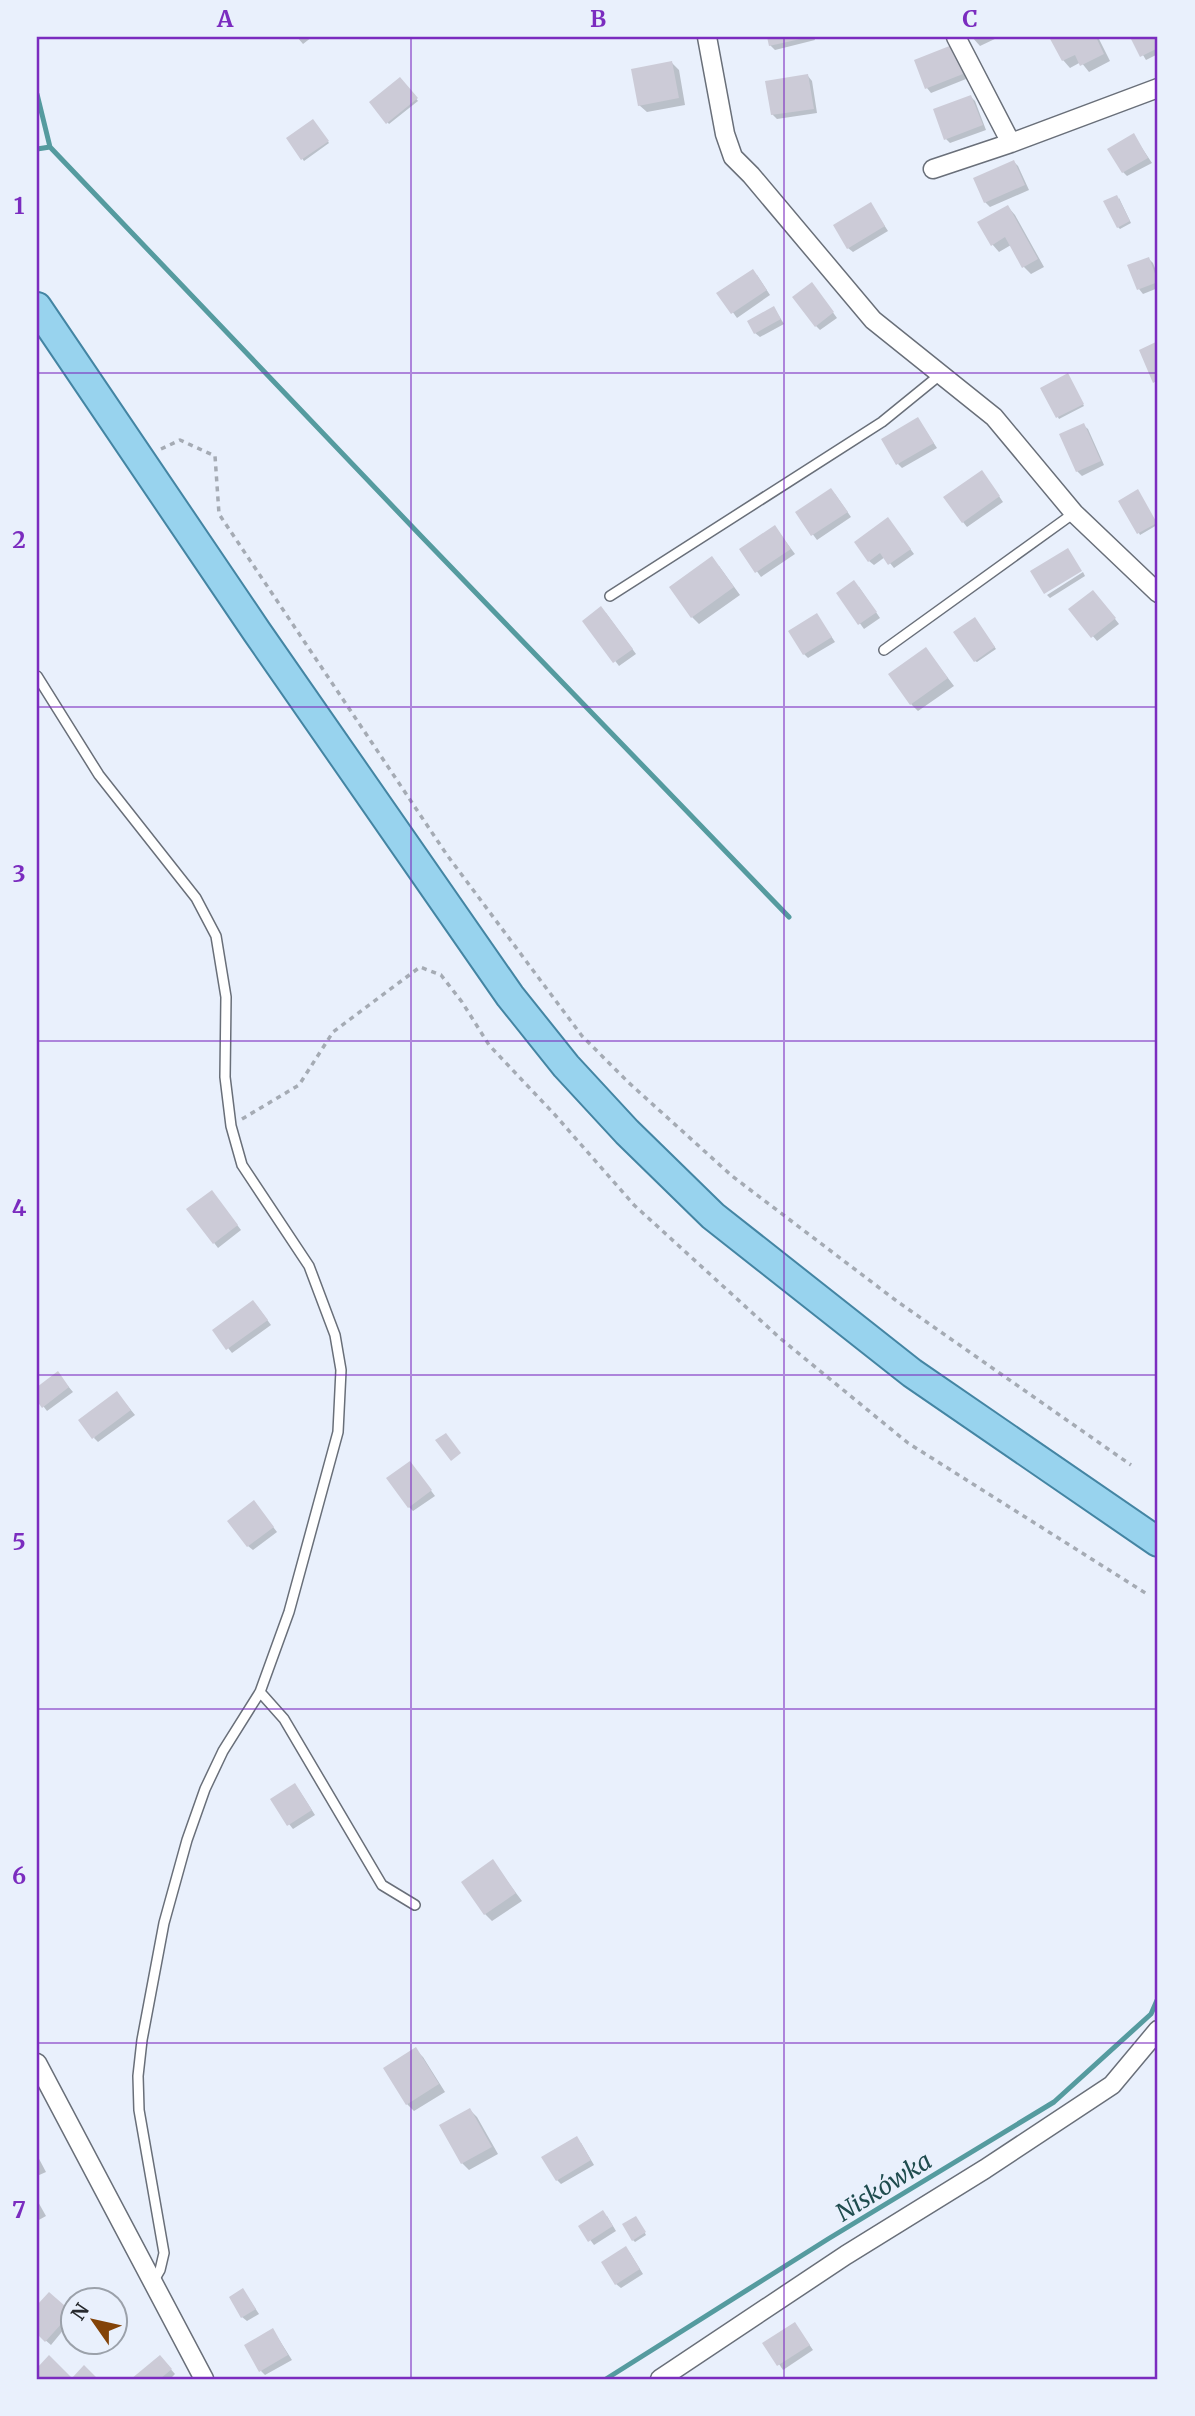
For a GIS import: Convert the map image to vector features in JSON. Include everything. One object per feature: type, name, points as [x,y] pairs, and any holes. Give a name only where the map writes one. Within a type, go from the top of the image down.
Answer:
[{"type":"main road","points":[[37,307],[396,835],[510,996],[566,1066],[627,1132],[713,1216],[912,1373],[1158,1542]]},
{"type":"street","points":[[707,37],[733,158],[751,175],[873,320],[995,417],[1074,513],[1158,593]]},
{"type":"street","points":[[956,37],[1012,143]]},
{"type":"street","points":[[933,169],[1012,143],[1158,88]]},
{"type":"street","points":[[660,2379],[846,2255],[985,2169],[1112,2085],[1158,2030]]},
{"type":"street","points":[[37,2063],[204,2379]]},
{"type":"lane","points":[[610,596],[882,422],[941,374]]},
{"type":"lane","points":[[884,650],[1074,513]]},
{"type":"lane","points":[[37,676],[99,775],[196,898],[216,936],[226,997],[225,1077],[231,1126],[242,1165],[309,1266],[335,1335],[341,1370],[338,1432],[289,1612],[260,1692],[223,1751],[205,1789],[191,1827],[164,1923],[138,2076],[139,2110],[164,2253],[153,2283]]},
{"type":"lane","points":[[260,1692],[284,1718],[382,1885],[415,1905]]},
{"type":"path","points":[[140,459],[180,440],[215,456],[219,514],[447,855],[582,1036],[732,1176],[898,1301],[1131,1465]]},
{"type":"path","points":[[231,1126],[299,1085],[333,1032],[420,967],[442,975],[489,1045],[634,1205],[781,1339],[908,1443],[1147,1594]]},
{"type":"building","points":[[767,37],[804,37],[805,38],[769,46]]},
{"type":"building","points":[[1049,37],[1096,37],[1104,54],[1080,66],[1075,55],[1062,61]]},
{"type":"building","points":[[1130,37],[1158,37],[1158,48],[1140,57]]},
{"type":"building","points":[[952,45],[963,74],[925,89],[914,60]]},
{"type":"building","points":[[672,61],[679,98],[638,106],[631,69]]},
{"type":"building","points":[[808,74],[814,109],[771,115],[765,81]]},
{"type":"building","points":[[400,77],[418,98],[386,124],[369,102]]},
{"type":"building","points":[[971,95],[983,125],[944,140],[933,109]]},
{"type":"building","points":[[313,119],[329,141],[301,160],[286,138]]},
{"type":"building","points":[[1134,133],[1148,158],[1122,173],[1107,149]]},
{"type":"building","points":[[1014,160],[1025,185],[984,203],[973,178]]},
{"type":"building","points":[[1117,195],[1130,221],[1117,228],[1103,201]]},
{"type":"building","points":[[871,202],[885,226],[847,249],[833,225]]},
{"type":"building","points":[[1008,205],[1038,259],[1022,268],[1005,237],[991,246],[977,222]]},
{"type":"building","points":[[1149,257],[1158,282],[1137,290],[1127,265]]},
{"type":"building","points":[[753,269],[767,290],[731,314],[716,293]]},
{"type":"building","points":[[812,282],[834,312],[815,327],[792,297]]},
{"type":"building","points":[[774,306],[781,319],[754,334],[747,321]]},
{"type":"building","points":[[1158,341],[1158,380],[1153,383],[1139,350]]},
{"type":"building","points":[[1068,373],[1084,404],[1056,418],[1040,388]]},
{"type":"building","points":[[918,417],[934,443],[896,465],[881,439]]},
{"type":"building","points":[[1084,423],[1101,461],[1076,472],[1059,434]]},
{"type":"building","points":[[982,470],[1000,496],[962,523],[943,497]]},
{"type":"building","points":[[831,488],[848,512],[811,536],[795,512]]},
{"type":"building","points":[[1138,489],[1157,523],[1137,534],[1118,501]]},
{"type":"building","points":[[888,517],[911,549],[888,565],[880,553],[868,562],[854,542]]},
{"type":"building","points":[[775,525],[791,549],[755,573],[739,549]]},
{"type":"building","points":[[1068,548],[1082,571],[1044,594],[1030,571]]},
{"type":"building","points":[[712,556],[734,587],[691,618],[669,587]]},
{"type":"building","points":[[854,580],[877,612],[858,625],[836,593]]},
{"type":"building","points":[[1093,590],[1116,618],[1091,638],[1068,609]]},
{"type":"building","points":[[601,606],[633,649],[613,663],[582,621]]},
{"type":"building","points":[[817,613],[832,637],[803,655],[788,631]]},
{"type":"building","points":[[975,617],[995,647],[974,662],[953,632]]},
{"type":"building","points":[[926,647],[948,678],[910,705],[888,674]]},
{"type":"building","points":[[212,1190],[238,1225],[213,1244],[186,1209]]},
{"type":"building","points":[[253,1300],[268,1320],[226,1350],[212,1330]]},
{"type":"building","points":[[58,1371],[69,1387],[42,1408],[37,1401],[37,1387]]},
{"type":"building","points":[[117,1391],[131,1410],[92,1439],[78,1420]]},
{"type":"building","points":[[446,1433],[461,1453],[451,1461],[435,1440]]},
{"type":"building","points":[[410,1461],[432,1490],[408,1508],[386,1478]]},
{"type":"building","points":[[254,1500],[274,1527],[247,1547],[227,1521]]},
{"type":"building","points":[[295,1783],[312,1810],[287,1826],[270,1799]]},
{"type":"building","points":[[493,1859],[516,1893],[484,1915],[461,1882]]},
{"type":"building","points":[[416,2047],[439,2084],[406,2105],[383,2068]]},
{"type":"building","points":[[470,2108],[492,2147],[461,2164],[439,2125]]},
{"type":"building","points":[[577,2136],[591,2160],[556,2181],[541,2157]]},
{"type":"building","points":[[603,2210],[613,2226],[588,2242],[578,2226]]},
{"type":"building","points":[[636,2216],[646,2232],[632,2241],[622,2224]]},
{"type":"building","points":[[626,2246],[640,2269],[615,2285],[601,2262]]},
{"type":"building","points":[[243,2288],[256,2309],[241,2318],[229,2297]]},
{"type":"building","points":[[49,2292],[60,2302],[60,2325],[45,2342],[37,2334],[37,2305]]},
{"type":"building","points":[[795,2322],[810,2345],[777,2366],[762,2343]]},
{"type":"building","points":[[273,2328],[288,2355],[259,2372],[244,2345]]},
{"type":"building","points":[[49,2355],[72,2378],[84,2365],[98,2379],[37,2379],[37,2368]]},
{"type":"building","points":[[160,2355],[172,2369],[160,2379],[131,2379]]},
{"type":"waterway","points":[[37,94],[50,147],[37,149]]},
{"type":"waterway","points":[[50,147],[789,917]]},
{"type":"waterway","name":"Niskówka","points":[[606,2379],[828,2239],[1054,2102],[1151,2014],[1158,1998]]}]
